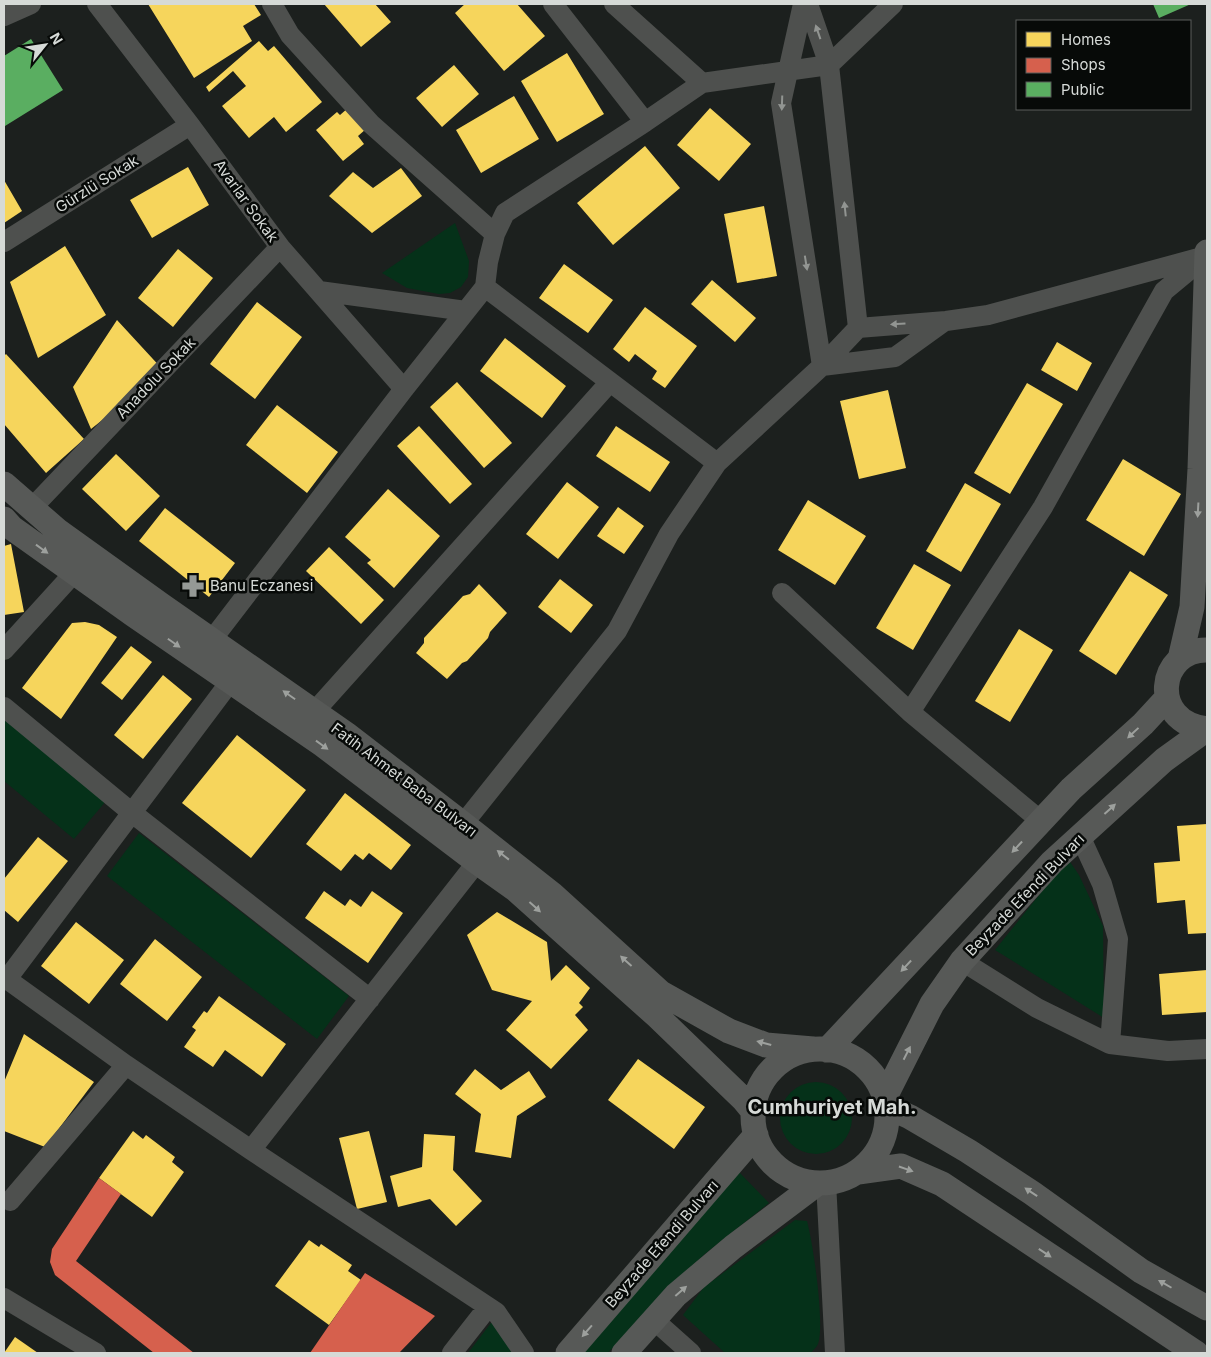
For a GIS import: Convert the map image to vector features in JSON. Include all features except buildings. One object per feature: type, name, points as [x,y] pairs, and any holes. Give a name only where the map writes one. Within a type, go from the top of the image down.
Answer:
[{"type":"main road","points":[[1180,659],[1192,607],[1200,469],[1207,254]]},
{"type":"main road","name":"Fatih Ahmet Baba Bulvarı","points":[[4,484],[58,531],[211,641],[346,734],[463,824],[552,894],[662,993],[729,1031],[766,1045],[820,1049]]},
{"type":"main road","name":"Fatih Ahmet Baba Bulvarı","points":[[4,518],[12,528],[74,573],[323,745],[515,889],[658,1017],[744,1100],[754,1123]]},
{"type":"main road","points":[[1207,650],[1192,652],[1180,659],[1168,677],[1166,688],[1167,698],[1173,711],[1182,721],[1194,727],[1207,729]]},
{"type":"main road","points":[[820,1049],[1071,790],[1143,724],[1167,698]]},
{"type":"main road","name":"Beyzade Efendi Bulvarı","points":[[886,1102],[932,1004],[962,961],[1052,862],[1164,760],[1207,729]]},
{"type":"main road","points":[[858,1172],[874,1157],[884,1138],[888,1118],[886,1102],[874,1076],[857,1060],[836,1050],[820,1049],[790,1055],[771,1069],[758,1088],[754,1123],[764,1154],[779,1169],[798,1179],[822,1183],[839,1181],[858,1172],[901,1166],[942,1184],[1196,1353]]},
{"type":"main road","points":[[886,1102],[968,1151],[1032,1193],[1141,1270],[1207,1308]]},
{"type":"main road","name":"Beyzade Efendi Bulvarı","points":[[568,1353],[754,1123]]},
{"type":"main road","points":[[624,1353],[676,1295],[733,1247],[822,1183]]},
{"type":"street","points":[[4,16],[31,4]]},
{"type":"street","name":"Avarlar Sokak","points":[[97,4],[280,247],[404,389]]},
{"type":"street","points":[[272,4],[290,35],[371,124],[495,234]]},
{"type":"street","points":[[553,4],[644,122]]},
{"type":"street","points":[[614,4],[702,83]]},
{"type":"street","points":[[803,4],[781,103],[822,366]]},
{"type":"street","points":[[808,4],[829,65],[858,328]]},
{"type":"street","points":[[211,641],[404,389],[485,287],[488,262],[495,234],[505,213],[702,83],[829,65],[893,4]]},
{"type":"street","name":"Gürzlü Sokak","points":[[4,242],[190,125]]},
{"type":"street","name":"Anadolu Sokak","points":[[32,508],[280,247]]},
{"type":"street","points":[[463,824],[616,631],[669,534],[717,463],[822,366],[858,328],[946,321],[988,315],[1151,272],[1207,254]]},
{"type":"street","points":[[910,712],[1043,507],[1164,291],[1207,254]]},
{"type":"street","points":[[1151,272],[1164,291]]},
{"type":"street","points":[[485,287],[717,463]]},
{"type":"street","points":[[319,291],[466,311]]},
{"type":"street","points":[[822,366],[895,357],[946,321]]},
{"type":"street","points":[[314,712],[610,382]]},
{"type":"street","points":[[4,650],[74,573]]},
{"type":"street","points":[[782,592],[910,712],[1041,822]]},
{"type":"street","points":[[230,682],[5,978],[126,1065],[250,1150],[496,1312],[524,1353]]},
{"type":"street","points":[[4,707],[131,812],[370,999]]},
{"type":"street","points":[[1080,836],[1102,884],[1118,939],[1110,1044]]},
{"type":"street","points":[[250,1150],[477,862]]},
{"type":"street","points":[[962,961],[1037,1008],[1110,1044],[1168,1051],[1207,1049]]},
{"type":"street","points":[[6,1202],[126,1065]]},
{"type":"street","points":[[822,1183],[835,1353]]},
{"type":"street","points":[[4,1298],[96,1353]]},
{"type":"street","points":[[452,1353],[488,1307]]},
{"type":"street","points":[[654,1320],[691,1353]]},
{"type":"green space","points":[[455,223],[469,261],[468,277],[461,287],[450,293],[439,294],[407,288],[382,273]]},
{"type":"green space","points":[[4,717],[106,801],[74,839],[4,781]]},
{"type":"green space","points":[[139,833],[349,996],[317,1039],[107,876]]},
{"type":"green space","points":[[1068,859],[1079,875],[1103,926],[1104,1018],[995,950]]},
{"type":"green space","points":[[809,1082],[823,1082],[842,1092],[852,1111],[852,1125],[842,1144],[823,1154],[809,1154],[790,1144],[780,1125],[780,1111],[790,1092]]},
{"type":"green space","points":[[739,1172],[769,1203],[706,1253],[660,1295],[608,1353],[582,1353]]},
{"type":"green space","points":[[795,1220],[807,1221],[812,1247],[820,1319],[820,1334],[817,1345],[811,1353],[725,1353],[683,1315],[704,1287]]},
{"type":"green space","points":[[494,1319],[514,1353],[468,1353]]},
{"type":"place","name":"Banu Eczanesi","points":[[193,586]]},
{"type":"district","name":"Cumhuriyet Mah.","points":[[832,1107]]}]
